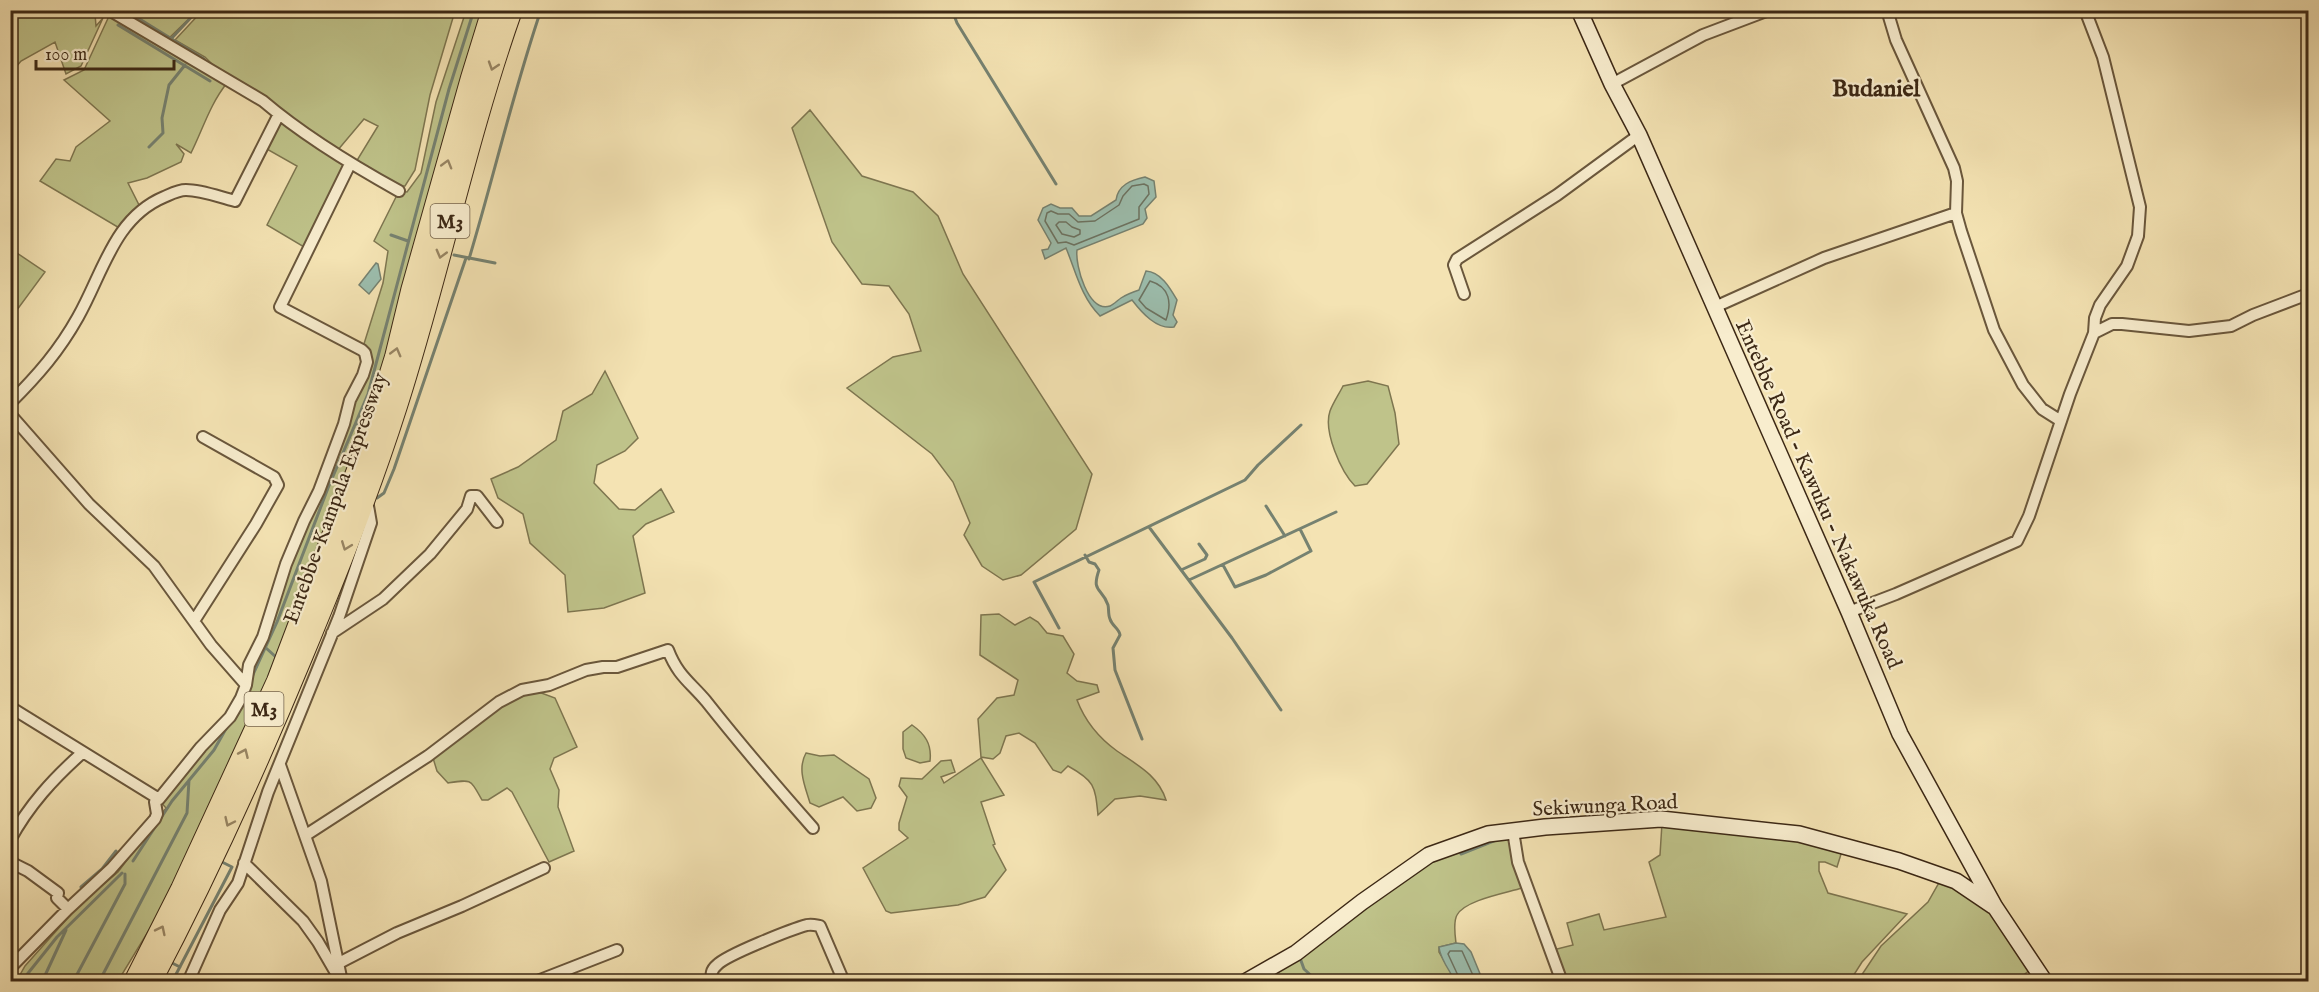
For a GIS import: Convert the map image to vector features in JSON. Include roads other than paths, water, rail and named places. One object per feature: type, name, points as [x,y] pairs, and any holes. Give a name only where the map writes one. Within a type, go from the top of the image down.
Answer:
[{"type":"highway","name":"Entebbe-Kampala Expressway","points":[[134,981],[200,850],[277,681],[373,428],[492,10]]},
{"type":"highway","name":"Entebbe-Kampala Expressway","points":[[150,981],[184,919],[274,725],[366,494],[398,403],[486,87],[512,10]]},
{"type":"main road","name":"Entebbe Road - Kawuku - Nakawuka Road","points":[[1579,10],[1612,84],[1639,135],[1849,612],[1900,734],[1995,907],[2045,981]]},
{"type":"main road","name":"Sekiwunga Road","points":[[1245,981],[1296,953],[1362,902],[1430,855],[1488,834],[1603,822],[1662,819],[1799,834],[1899,861],[1947,878],[1995,907]]},
{"type":"main road","points":[[1947,878],[1959,871],[1963,864],[1963,850]]},
{"type":"street","points":[[109,10],[263,100],[350,164],[399,191]]},
{"type":"street","points":[[1612,84],[1703,35],[1769,10]]},
{"type":"street","points":[[1887,10],[1896,40],[1954,168],[1957,181],[1956,213],[1998,338],[2023,385],[2042,409],[2061,421]]},
{"type":"street","points":[[1849,612],[2017,541],[2029,516],[2094,333],[2095,318],[2100,305],[2127,266],[2138,236],[2140,207],[2103,57],[2085,10]]},
{"type":"street","points":[[10,403],[47,366],[69,333],[91,292],[106,257],[129,220],[153,201],[184,190],[235,201],[279,114]]},
{"type":"street","points":[[1464,294],[1454,265],[1457,260],[1557,195],[1639,135]]},
{"type":"street","points":[[10,968],[111,869],[155,819],[157,808],[155,802],[201,747],[230,717],[246,685],[249,665],[263,637],[286,564],[319,491],[344,424],[350,400],[366,366],[365,353],[362,350],[280,307],[350,164]]},
{"type":"street","points":[[1715,307],[1824,258],[1956,213]]},
{"type":"street","points":[[2094,333],[2112,324],[2189,331],[2231,326],[2308,294]]},
{"type":"street","points":[[10,414],[89,504],[154,566],[211,645],[246,685]]},
{"type":"street","points":[[194,621],[278,485],[273,477],[203,437]]},
{"type":"street","points":[[188,981],[220,910],[238,883],[268,792],[363,551],[371,523],[366,494]]},
{"type":"street","points":[[331,634],[383,599],[430,554],[467,509],[471,496],[477,496],[497,522]]},
{"type":"street","points":[[306,835],[428,756],[499,702],[522,690],[549,685],[586,670],[617,667],[668,651],[681,677],[701,696],[761,770],[813,828]]},
{"type":"street","points":[[10,707],[159,799]]},
{"type":"street","points":[[10,840],[29,807],[51,781],[82,753]]},
{"type":"street","points":[[280,765],[321,881],[341,981]]},
{"type":"street","points":[[1513,831],[1518,862],[1562,981]]},
{"type":"street","points":[[10,862],[28,871],[58,893],[57,898],[68,909]]},
{"type":"street","points":[[244,864],[303,921],[341,981]]},
{"type":"street","points":[[337,964],[397,933],[544,868]]},
{"type":"street","points":[[712,981],[714,967],[725,959],[805,925],[814,924],[820,926],[844,981]]},
{"type":"street","points":[[535,981],[617,950]]},
{"type":"water","points":[[1145,177],[1154,181],[1156,197],[1145,209],[1147,218],[1143,224],[1077,250],[1078,266],[1089,295],[1102,306],[1110,306],[1126,295],[1139,290],[1146,271],[1156,274],[1164,281],[1177,300],[1173,315],[1177,322],[1174,327],[1156,323],[1145,315],[1132,300],[1100,316],[1088,301],[1066,248],[1045,259],[1042,250],[1048,249],[1051,243],[1038,220],[1043,208],[1051,204],[1060,208],[1072,208],[1079,216],[1091,216],[1116,200],[1119,190],[1126,184]]},
{"type":"water","points":[[376,263],[381,279],[369,294],[359,285]]},
{"type":"water","points":[[1456,943],[1464,944],[1471,952],[1483,981],[1456,981],[1443,960],[1439,947]]},
{"type":"waterway","points":[[125,10],[204,59]]},
{"type":"waterway","points":[[171,39],[198,10]]},
{"type":"waterway","points":[[251,679],[277,622],[328,488],[368,394],[449,89],[474,10]]},
{"type":"waterway","points":[[469,259],[521,72],[541,10]]},
{"type":"waterway","points":[[952,10],[957,23],[1056,184]]},
{"type":"waterway","points":[[118,25],[210,81]]},
{"type":"waterway","points":[[149,147],[163,133],[162,118],[169,85],[185,65]]},
{"type":"waterway","points":[[391,235],[408,241]]},
{"type":"waterway","points":[[454,255],[495,263]]},
{"type":"waterway","points":[[377,498],[384,493],[394,469],[466,258]]},
{"type":"waterway","points":[[358,424],[359,440]]},
{"type":"waterway","points":[[1059,628],[1034,582],[1245,480],[1301,425]]},
{"type":"waterway","points":[[1266,506],[1285,536]]},
{"type":"waterway","points":[[1189,580],[1336,512]]},
{"type":"waterway","points":[[1149,527],[1232,638],[1281,710]]},
{"type":"waterway","points":[[1223,565],[1235,587],[1266,575],[1311,551],[1300,529]]},
{"type":"waterway","points":[[1181,570],[1205,559],[1207,555],[1199,544]]},
{"type":"waterway","points":[[1085,555],[1089,562],[1095,564],[1099,570],[1096,583],[1106,599],[1109,616],[1120,635],[1113,648],[1115,670],[1142,739]]},
{"type":"waterway","points":[[266,648],[277,658]]},
{"type":"waterway","points":[[133,861],[172,801],[214,750],[227,727]]},
{"type":"waterway","points":[[99,982],[187,813],[189,780]]},
{"type":"waterway","points":[[1461,854],[1496,840]]},
{"type":"waterway","points":[[81,887],[102,869],[116,851]]},
{"type":"waterway","points":[[172,982],[232,867],[222,862]]},
{"type":"waterway","points":[[21,982],[57,937],[122,873]]},
{"type":"waterway","points":[[73,982],[125,884],[125,874]]},
{"type":"waterway","points":[[42,982],[66,930]]},
{"type":"waterway","points":[[1300,958],[1304,969],[1318,982]]},
{"type":"waterway","points":[[170,962],[180,967]]},
{"type":"district","name":"Budaniel","points":[[1876,88]]}]
